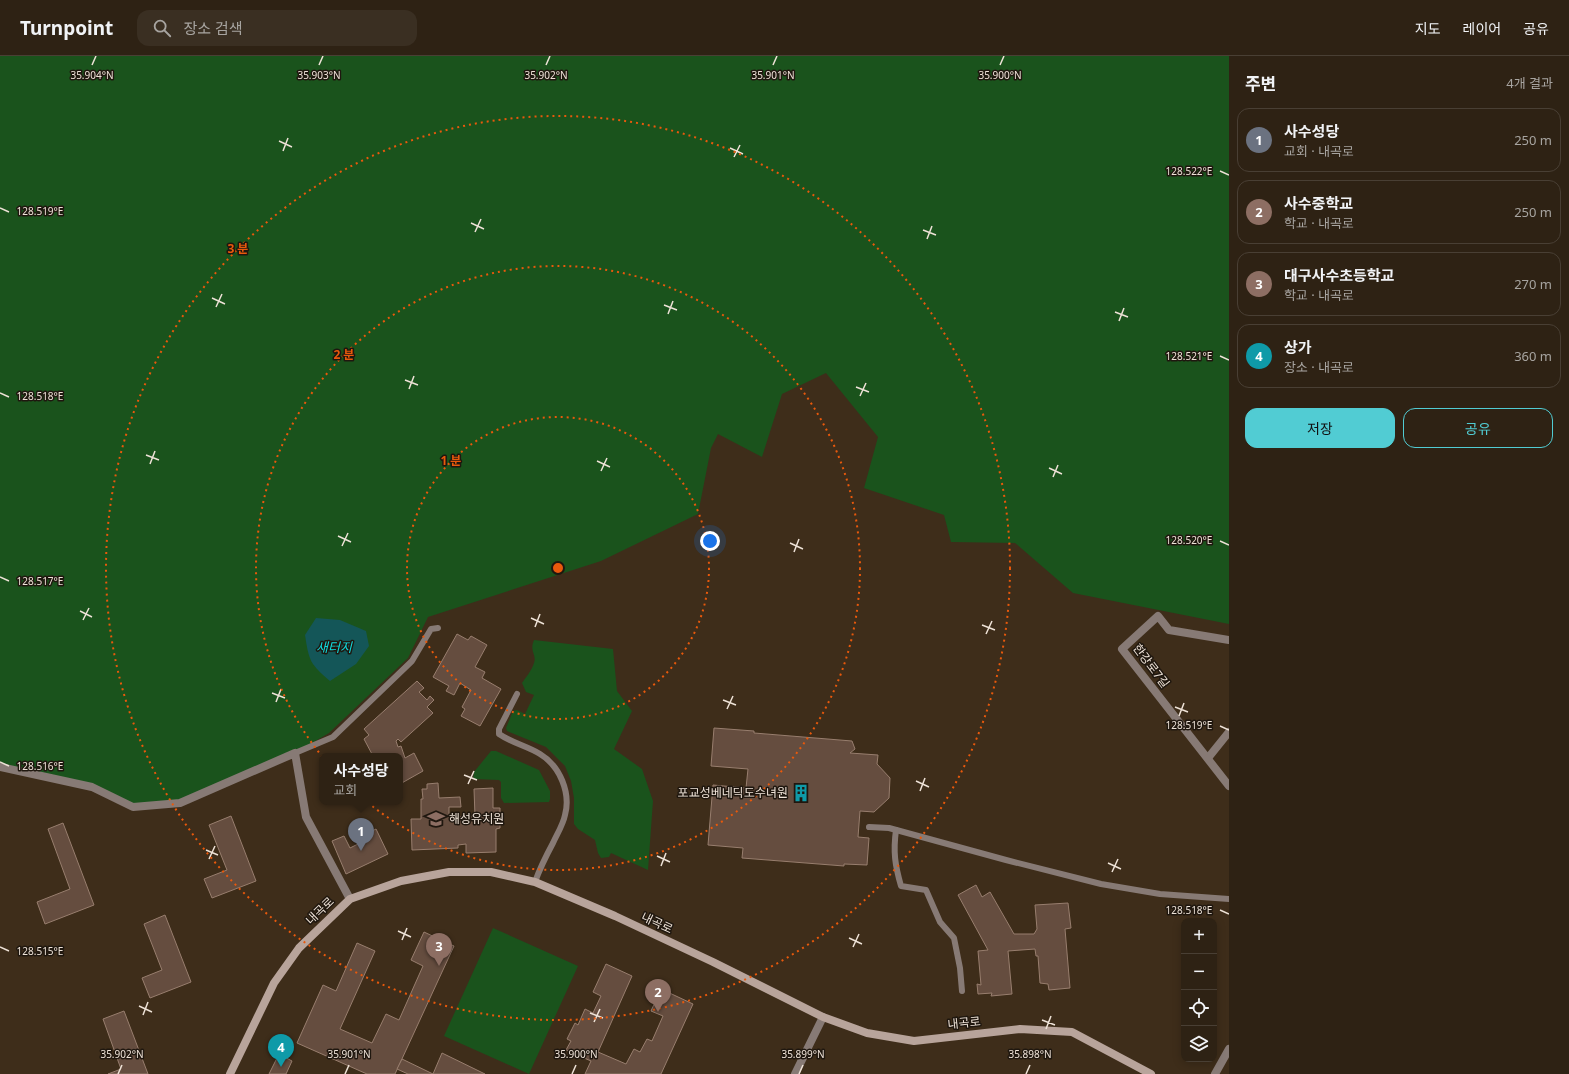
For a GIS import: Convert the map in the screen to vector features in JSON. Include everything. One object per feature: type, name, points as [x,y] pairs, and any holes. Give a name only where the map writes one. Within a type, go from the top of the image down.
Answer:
[{"type":"main road","name":"내곡로","points":[[230,1074],[274,983],[299,948],[350,899],[401,881],[449,872],[491,872],[535,882],[615,916],[713,962],[823,1017],[867,1033],[914,1041],[1020,1029],[1072,1032],[1151,1074]]},
{"type":"street","name":"한강로7길","points":[[1229,640],[1169,630],[1158,616],[1122,649],[1229,786]]},
{"type":"street","points":[[1208,758],[1229,732]]},
{"type":"street","points":[[0,768],[92,787],[133,807],[180,803],[295,753],[306,817],[350,899]]},
{"type":"street","points":[[795,1074],[823,1017]]},
{"type":"street","points":[[1215,1074],[1229,1049]]},
{"type":"lane","points":[[295,753],[333,737],[412,662],[431,629],[438,628]]},
{"type":"lane","points":[[518,694],[499,729],[499,734],[506,739],[541,754],[550,762],[564,783],[567,804],[562,825],[535,882]]},
{"type":"lane","points":[[869,827],[889,828],[1101,884],[1160,894],[1229,899]]},
{"type":"lane","points":[[896,830],[894,849],[897,873],[901,886],[926,890],[940,922],[954,938],[960,968],[962,992]]},
{"type":"green space","points":[[0,56],[1229,56],[1229,624],[1073,593],[1015,543],[951,542],[944,515],[864,488],[878,437],[826,373],[782,394],[762,457],[718,434],[711,448],[698,514],[601,561],[428,617],[408,658],[329,733],[295,753],[180,803],[133,807],[92,787],[0,767]]},
{"type":"green space","points":[[534,640],[613,649],[617,691],[632,711],[614,749],[642,769],[653,801],[648,870],[611,853],[609,857],[601,858],[598,853],[595,840],[578,829],[574,824],[574,798],[571,781],[565,766],[546,747],[507,731],[506,728],[513,711],[517,710],[525,714],[534,695],[526,692],[522,683],[535,660],[532,647]]},
{"type":"green space","points":[[491,751],[496,751],[539,770],[550,791],[549,802],[504,803],[501,798],[501,782],[499,780],[473,779],[474,772]]},
{"type":"green space","points":[[493,928],[578,966],[529,1074],[444,1036]]},
{"type":"water","name":"새터지","points":[[316,618],[340,620],[366,631],[369,646],[356,664],[330,681],[314,666],[309,656],[305,635]]},
{"type":"building","points":[[457,634],[468,640],[471,636],[487,645],[475,667],[485,672],[482,678],[501,689],[480,726],[461,716],[465,709],[462,707],[471,690],[460,683],[454,695],[446,691],[449,686],[433,677]]},
{"type":"building","points":[[417,681],[424,688],[419,692],[427,700],[430,696],[434,700],[427,707],[433,713],[401,742],[398,739],[396,741],[398,747],[401,746],[405,758],[414,753],[423,771],[403,782],[403,753],[371,753],[364,739],[369,735],[364,729]]},
{"type":"building","name":"포교성베네딕도수녀원","points":[[714,728],[754,731],[754,733],[852,741],[855,749],[850,753],[878,755],[877,764],[890,778],[889,798],[874,812],[860,811],[858,837],[869,838],[867,865],[844,864],[844,866],[742,858],[743,848],[708,845],[713,785],[746,788],[748,769],[711,766]]},
{"type":"building","name":"해성유치원","points":[[438,783],[439,798],[460,797],[461,807],[449,807],[449,817],[475,816],[474,789],[493,788],[493,808],[500,808],[500,828],[496,829],[496,852],[466,853],[466,844],[458,845],[458,848],[412,850],[411,819],[421,819],[421,799],[423,799],[422,789],[427,789],[427,784]]},
{"type":"building","points":[[231,816],[256,881],[212,898],[204,879],[227,870],[209,825]]},
{"type":"building","points":[[63,823],[94,905],[45,924],[37,902],[70,889],[48,829]]},
{"type":"building","points":[[376,829],[388,854],[346,874],[332,841],[344,836],[350,848],[372,837],[370,832]]},
{"type":"building","points":[[976,885],[982,897],[990,892],[1014,934],[1034,934],[1037,929],[1035,905],[1068,903],[1071,928],[1065,929],[1070,988],[1049,990],[1048,984],[1040,983],[1038,956],[1036,956],[1035,949],[1008,951],[1012,994],[991,996],[992,993],[978,994],[977,984],[981,985],[978,951],[988,950],[958,895]]},
{"type":"building","points":[[165,915],[191,982],[150,998],[142,978],[162,970],[144,924]]},
{"type":"building","points":[[424,932],[454,946],[395,1074],[367,1074],[297,1043],[323,985],[336,991],[357,943],[375,951],[340,1029],[372,1043],[386,1014],[399,1020],[423,966],[411,960]]},
{"type":"building","points":[[606,964],[632,976],[598,1052],[626,1064],[634,1049],[640,1052],[647,1039],[652,1041],[663,1016],[651,1011],[661,989],[693,1004],[661,1074],[585,1074],[591,1061],[566,1050],[571,1041],[567,1039],[575,1023],[578,1025],[585,1009],[593,1013],[601,996],[593,992]]},
{"type":"building","points":[[124,1011],[148,1074],[108,1074],[121,1069],[103,1019]]},
{"type":"building","points":[[442,1053],[485,1074],[433,1074]]},
{"type":"building","points":[[279,1054],[292,1061],[286,1074],[269,1074]]},
{"type":"building","points":[[402,1059],[433,1074],[408,1074],[397,1069]]},
{"type":"place","name":"포교성베네딕도수녀원","points":[[801,793]]},
{"type":"place","name":"해성유치원","points":[[436,819]]},
{"type":"place","name":"사수성당","points":[[361,851]]},
{"type":"place","name":"대구사수초등학교","points":[[439,966]]},
{"type":"place","name":"사수중학교","points":[[658,1012]]},
{"type":"place","name":"상가","points":[[281,1067]]}]
